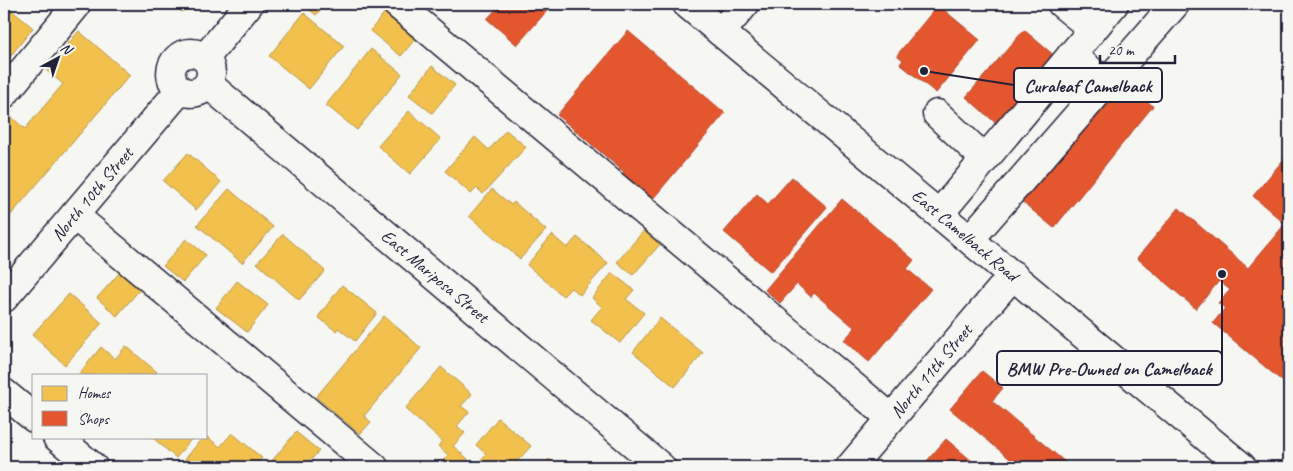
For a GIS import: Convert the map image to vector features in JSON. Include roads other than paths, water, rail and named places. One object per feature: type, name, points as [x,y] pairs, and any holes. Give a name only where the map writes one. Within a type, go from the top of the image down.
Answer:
[{"type":"street","points":[[205,58],[249,4]]},
{"type":"street","points":[[397,4],[892,418]]},
{"type":"street","name":"East Camelback Road","points":[[688,4],[1242,467]]},
{"type":"street","points":[[721,32],[745,4]]},
{"type":"street","points":[[1062,4],[1093,29]]},
{"type":"street","points":[[940,213],[1114,4]]},
{"type":"street","points":[[970,239],[1175,4]]},
{"type":"street","points":[[4,94],[75,5]]},
{"type":"street","points":[[186,53],[200,54],[205,58],[212,73],[208,84],[199,92],[192,94],[180,90],[172,79],[172,66],[175,60],[186,53]]},
{"type":"street","points":[[1071,55],[1106,83]]},
{"type":"street","name":"East Mariposa Street","points":[[208,84],[661,467]]},
{"type":"street","name":"North 10th Street","points":[[4,298],[180,90]]},
{"type":"street","points":[[937,114],[985,159]]},
{"type":"street","points":[[74,215],[374,467]]},
{"type":"street","name":"North 11th Street","points":[[850,467],[1013,274]]},
{"type":"street","points":[[4,393],[32,416]]},
{"type":"street","points":[[58,438],[93,467]]},
{"type":"place","name":"Curaleaf Camelback","points":[[924,71]]},
{"type":"place","name":"BMW Pre-Owned on Camelback","points":[[1222,274]]}]
